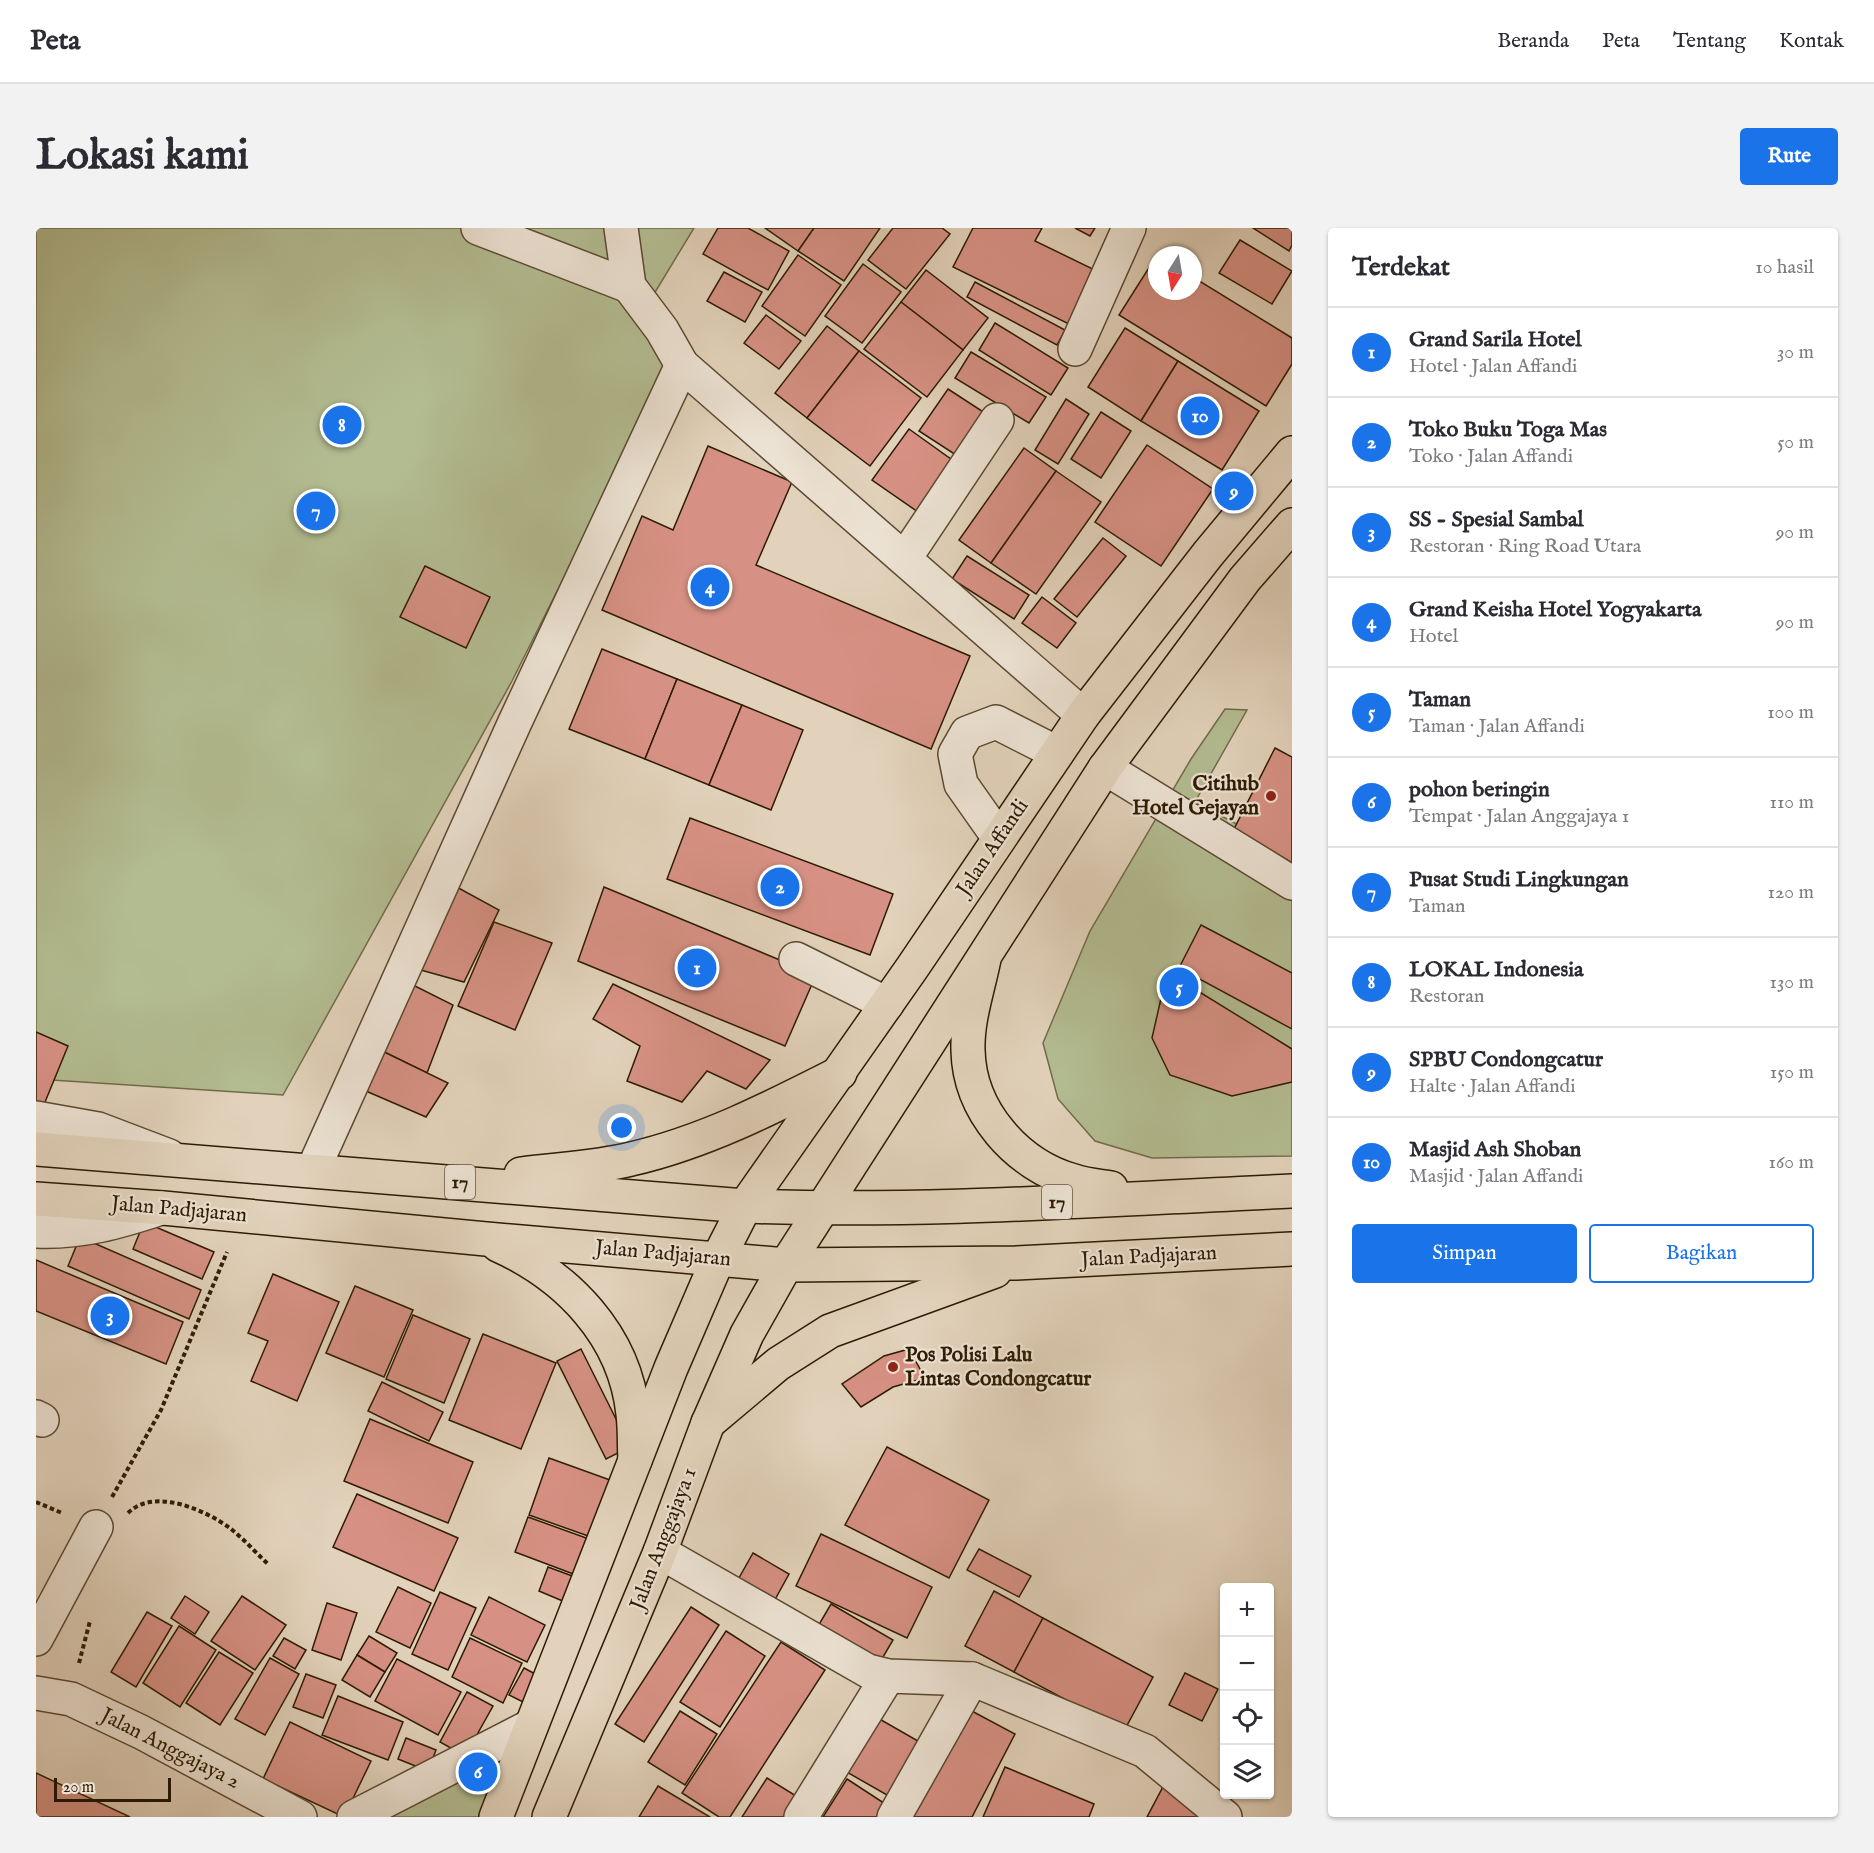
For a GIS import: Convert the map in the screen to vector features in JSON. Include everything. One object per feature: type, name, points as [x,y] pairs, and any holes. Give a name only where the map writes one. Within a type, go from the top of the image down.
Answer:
[{"type":"main road","name":"Jalan Affandi","points":[[718,1259],[745,1206],[840,1073],[1083,715],[1208,554],[1292,453]]},
{"type":"main road","points":[[786,1265],[1105,768],[1245,579],[1292,525]]},
{"type":"main road","points":[[1208,554],[1245,579]]},
{"type":"main road","points":[[984,959],[970,1025],[968,1051],[971,1080],[978,1101],[996,1128],[1016,1149],[1044,1168],[1074,1181],[1157,1197]]},
{"type":"main road","points":[[460,1182],[630,1160],[743,1122],[840,1073]]},
{"type":"main road","name":"17","points":[[36,1149],[174,1158],[745,1206],[822,1209],[1292,1191]]},
{"type":"main road","name":"Jalan Padjajaran","points":[[36,1199],[243,1215],[786,1265],[1016,1263],[1292,1249]]},
{"type":"main road","points":[[486,1239],[520,1255],[555,1278],[600,1324],[615,1351],[627,1383],[633,1413],[635,1460]]},
{"type":"main road","points":[[496,1817],[635,1460],[718,1259]]},
{"type":"main road","points":[[708,1423],[778,1364],[830,1331],[1016,1263]]},
{"type":"main road","name":"Jalan Anggajaya 1","points":[[549,1817],[660,1552],[708,1423],[747,1334],[786,1265]]},
{"type":"street","points":[[478,228],[630,286]]},
{"type":"street","points":[[621,228],[630,286],[662,330],[682,365],[1083,715]]},
{"type":"street","points":[[1075,349],[1129,228]]},
{"type":"street","points":[[313,1170],[515,722],[682,365]]},
{"type":"street","points":[[905,558],[997,420]]},
{"type":"street","points":[[999,838],[961,784],[955,754],[967,733],[996,722],[1057,753]]},
{"type":"street","points":[[1105,768],[1292,883]]},
{"type":"street","points":[[796,960],[887,1004]]},
{"type":"street","points":[[36,1118],[98,1128],[174,1158]]},
{"type":"street","points":[[36,1231],[66,1232],[100,1227],[163,1208]]},
{"type":"street","points":[[36,1639],[110,1522]]},
{"type":"street","points":[[660,1552],[868,1671],[888,1676],[972,1679],[1145,1751],[1225,1817]]},
{"type":"street","points":[[801,1817],[888,1676]]},
{"type":"street","points":[[894,1817],[972,1679]]},
{"type":"street","name":"Jalan Anggajaya 2","points":[[36,1693],[71,1699],[141,1732],[300,1817]]},
{"type":"street","points":[[354,1817],[531,1726]]},
{"type":"path","points":[[110,1522],[161,1410],[243,1215]]},
{"type":"path","points":[[110,1522],[145,1502],[159,1502],[199,1511],[232,1530],[268,1564]]},
{"type":"path","points":[[71,1699],[91,1613]]},
{"type":"green space","points":[[36,228],[694,228],[640,317],[682,342],[512,681],[283,1095],[36,1079]]},
{"type":"green space","points":[[1225,709],[1247,710],[1195,802],[1261,837],[1292,891],[1292,1156],[1152,1158],[1095,1141],[1058,1099],[1043,1043],[1090,931],[1191,759]]},
{"type":"green space","points":[[530,1728],[496,1817],[355,1817]]},
{"type":"building","points":[[718,228],[748,228],[789,251],[768,290],[703,254]]},
{"type":"building","points":[[765,228],[814,228],[798,251]]},
{"type":"building","points":[[814,228],[880,228],[844,281],[798,251]]},
{"type":"building","points":[[893,228],[942,228],[950,234],[906,289],[868,260]]},
{"type":"building","points":[[973,228],[1042,228],[1035,241],[1099,272],[1073,326],[953,267]]},
{"type":"building","points":[[1075,228],[1095,228],[1090,236]]},
{"type":"building","points":[[1253,228],[1292,228],[1292,245],[1289,251]]},
{"type":"building","points":[[1240,240],[1292,271],[1272,304],[1219,273]]},
{"type":"building","points":[[798,255],[841,285],[805,336],[762,306]]},
{"type":"building","points":[[863,264],[901,292],[862,343],[825,316]]},
{"type":"building","points":[[1148,269],[1148,300],[1202,300],[1202,283],[1292,338],[1292,364],[1266,406],[1119,315]]},
{"type":"building","points":[[926,270],[988,318],[963,350],[901,302]]},
{"type":"building","points":[[724,272],[762,292],[745,322],[707,301]]},
{"type":"building","points":[[975,282],[1065,330],[1057,345],[967,297]]},
{"type":"building","points":[[901,302],[963,350],[927,397],[864,349]]},
{"type":"building","points":[[766,315],[801,341],[779,369],[744,343]]},
{"type":"building","points":[[995,323],[1068,368],[1051,395],[979,350]]},
{"type":"building","points":[[827,326],[859,351],[807,418],[775,393]]},
{"type":"building","points":[[1125,328],[1178,361],[1141,421],[1088,387]]},
{"type":"building","points":[[859,351],[921,398],[870,466],[807,418]]},
{"type":"building","points":[[971,352],[1046,397],[1029,423],[955,378]]},
{"type":"building","points":[[1178,361],[1259,411],[1222,470],[1141,421]]},
{"type":"building","points":[[948,389],[988,415],[959,457],[919,431]]},
{"type":"building","points":[[1066,399],[1089,414],[1058,464],[1035,450]]},
{"type":"building","points":[[1101,412],[1131,431],[1101,478],[1071,459]]},
{"type":"building","points":[[909,429],[955,462],[918,512],[872,480]]},
{"type":"building","points":[[1147,445],[1213,489],[1161,566],[1095,522]]},
{"type":"building","points":[[708,446],[792,482],[756,565],[970,656],[931,749],[602,610],[642,516],[673,530]]},
{"type":"building","points":[[1024,448],[1056,471],[991,563],[959,540]]},
{"type":"building","points":[[1056,471],[1101,502],[1036,594],[991,563]]},
{"type":"building","points":[[1103,538],[1126,556],[1077,617],[1054,599]]},
{"type":"building","points":[[967,556],[1029,595],[1014,619],[952,579]]},
{"type":"building","points":[[425,566],[490,597],[466,648],[400,617]]},
{"type":"building","points":[[1042,597],[1076,623],[1057,648],[1022,623]]},
{"type":"building","points":[[602,649],[677,679],[645,759],[569,729]]},
{"type":"building","points":[[677,679],[742,705],[709,785],[645,759]]},
{"type":"building","points":[[742,705],[803,730],[771,810],[709,785]]},
{"type":"building","name":"Citihub Hotel Gejayan","points":[[1275,748],[1292,757],[1292,865],[1231,835]]},
{"type":"building","points":[[690,818],[893,894],[870,955],[667,879]]},
{"type":"building","points":[[453,885],[499,910],[464,982],[417,969]]},
{"type":"building","points":[[604,887],[816,975],[785,1046],[578,961]]},
{"type":"building","points":[[494,922],[552,943],[515,1030],[458,1006]]},
{"type":"building","points":[[1201,925],[1292,973],[1292,1029],[1179,968]]},
{"type":"building","points":[[1167,972],[1292,1049],[1292,1082],[1232,1096],[1170,1075],[1152,1038]]},
{"type":"building","points":[[409,983],[453,1005],[427,1073],[376,1048]]},
{"type":"building","points":[[613,984],[770,1060],[746,1089],[707,1071],[682,1102],[627,1081],[640,1046],[593,1019]]},
{"type":"building","points":[[36,1032],[68,1046],[43,1107],[36,1104]]},
{"type":"building","points":[[376,1048],[448,1083],[426,1117],[359,1088]]},
{"type":"building","points":[[144,1222],[214,1252],[202,1279],[133,1249]]},
{"type":"building","points":[[80,1237],[201,1290],[189,1319],[68,1266]]},
{"type":"building","points":[[36,1260],[183,1322],[166,1364],[36,1311]]},
{"type":"building","points":[[273,1274],[339,1302],[297,1401],[251,1381],[268,1341],[248,1333]]},
{"type":"building","points":[[355,1286],[413,1310],[384,1377],[326,1353]]},
{"type":"building","points":[[413,1315],[470,1339],[444,1403],[386,1379]]},
{"type":"building","points":[[483,1334],[556,1363],[521,1449],[449,1420]]},
{"type":"building","points":[[581,1349],[630,1447],[606,1459],[557,1361]]},
{"type":"building","name":"Pos Polisi Lalu Lintas Condongcatur","points":[[909,1349],[925,1378],[893,1387],[861,1407],[842,1384],[884,1356]]},
{"type":"building","points":[[382,1382],[443,1412],[429,1441],[368,1411]]},
{"type":"building","points":[[370,1419],[473,1462],[448,1523],[344,1481]]},
{"type":"building","points":[[887,1447],[989,1500],[949,1578],[845,1525]]},
{"type":"building","points":[[549,1458],[610,1480],[591,1537],[529,1515]]},
{"type":"building","points":[[357,1494],[458,1538],[434,1591],[333,1547]]},
{"type":"building","points":[[528,1517],[589,1539],[576,1575],[515,1552]]},
{"type":"building","points":[[821,1534],[932,1587],[907,1638],[796,1586]]},
{"type":"building","points":[[979,1549],[1031,1576],[1019,1597],[967,1570]]},
{"type":"building","points":[[753,1553],[789,1574],[772,1605],[735,1585]]},
{"type":"building","points":[[548,1567],[575,1577],[565,1602],[539,1591]]},
{"type":"building","points":[[398,1587],[431,1603],[410,1648],[376,1632]]},
{"type":"building","points":[[994,1591],[1043,1618],[1014,1672],[965,1646]]},
{"type":"building","points":[[440,1592],[476,1608],[448,1670],[412,1654]]},
{"type":"building","points":[[185,1596],[209,1612],[195,1634],[171,1618]]},
{"type":"building","points":[[242,1596],[286,1625],[255,1670],[211,1641]]},
{"type":"building","points":[[489,1597],[545,1625],[527,1662],[471,1635]]},
{"type":"building","points":[[327,1603],[357,1613],[341,1660],[312,1650]]},
{"type":"building","points":[[831,1604],[893,1640],[876,1669],[814,1633]]},
{"type":"building","points":[[691,1607],[719,1625],[644,1742],[615,1724]]},
{"type":"building","points":[[147,1612],[172,1626],[136,1687],[111,1672]]},
{"type":"building","points":[[1043,1618],[1153,1677],[1124,1731],[1014,1672]]},
{"type":"building","points":[[179,1626],[216,1650],[180,1707],[143,1683]]},
{"type":"building","points":[[726,1631],[765,1656],[720,1727],[680,1702]]},
{"type":"building","points":[[369,1636],[397,1653],[385,1672],[357,1655]]},
{"type":"building","points":[[284,1638],[306,1650],[295,1669],[273,1656]]},
{"type":"building","points":[[470,1638],[522,1663],[503,1703],[452,1677]]},
{"type":"building","points":[[781,1642],[825,1670],[730,1817],[719,1817],[682,1793]]},
{"type":"building","points":[[219,1652],[253,1673],[220,1725],[186,1703]]},
{"type":"building","points":[[357,1655],[385,1672],[370,1697],[342,1680]]},
{"type":"building","points":[[270,1658],[299,1674],[265,1735],[235,1719]]},
{"type":"building","points":[[397,1659],[461,1692],[438,1735],[375,1701]]},
{"type":"building","points":[[524,1668],[543,1678],[529,1705],[509,1695]]},
{"type":"building","points":[[1185,1673],[1218,1689],[1202,1721],[1169,1705]]},
{"type":"building","points":[[306,1674],[336,1685],[323,1718],[293,1707]]},
{"type":"building","points":[[467,1692],[493,1706],[465,1756],[440,1742]]},
{"type":"building","points":[[338,1696],[403,1722],[388,1760],[322,1735]]},
{"type":"building","points":[[968,1709],[1015,1734],[972,1817],[912,1817]]},
{"type":"building","points":[[680,1711],[717,1734],[685,1785],[648,1762]]},
{"type":"building","points":[[869,1713],[925,1745],[894,1799],[838,1767]]},
{"type":"building","points":[[290,1722],[371,1761],[344,1817],[263,1779]]},
{"type":"building","points":[[406,1738],[436,1750],[428,1771],[398,1759]]},
{"type":"building","points":[[1005,1767],[1094,1804],[1089,1817],[983,1817]]},
{"type":"building","points":[[36,1773],[130,1817],[36,1817]]},
{"type":"building","points":[[767,1778],[801,1799],[789,1817],[742,1817]]},
{"type":"building","points":[[847,1779],[890,1807],[884,1817],[823,1817]]},
{"type":"building","points":[[1165,1783],[1202,1817],[1147,1817]]},
{"type":"building","points":[[658,1786],[710,1817],[639,1817]]},
{"type":"place","name":"Masjid Ash Shoban","points":[[1200,416]]},
{"type":"place","name":"LOKAL Indonesia","points":[[342,425]]},
{"type":"place","name":"SPBU Condongcatur","points":[[1234,491]]},
{"type":"place","name":"Pusat Studi Lingkungan","points":[[316,511]]},
{"type":"place","name":"Grand Keisha Hotel Yogyakarta","points":[[710,587]]},
{"type":"place","name":"Citihub Hotel Gejayan","points":[[1271,796]]},
{"type":"place","name":"Toko Buku Toga Mas","points":[[780,887]]},
{"type":"place","name":"Grand Sarila Hotel","points":[[697,968]]},
{"type":"place","name":"Taman","points":[[1179,987]]},
{"type":"place","name":"SS - Spesial Sambal","points":[[110,1316]]},
{"type":"place","name":"Pos Polisi Lalu Lintas Condongcatur","points":[[893,1367]]},
{"type":"place","name":"pohon beringin","points":[[478,1772]]}]
